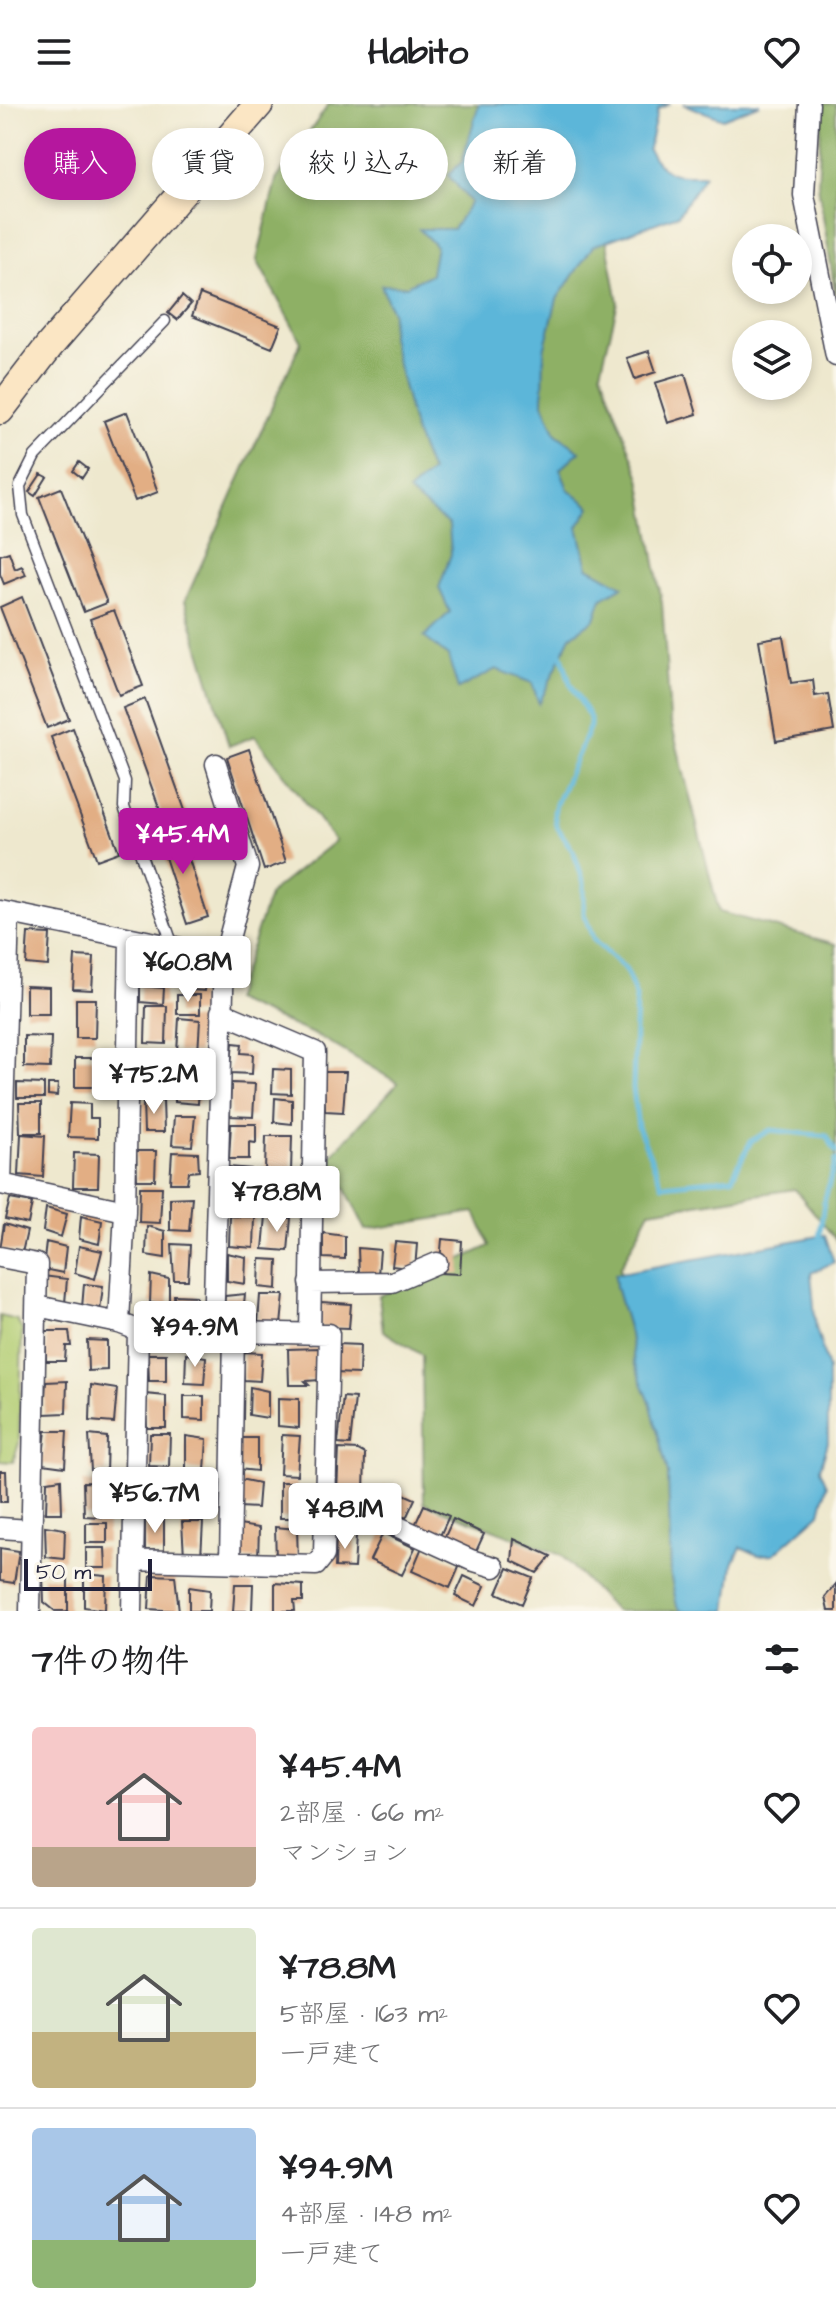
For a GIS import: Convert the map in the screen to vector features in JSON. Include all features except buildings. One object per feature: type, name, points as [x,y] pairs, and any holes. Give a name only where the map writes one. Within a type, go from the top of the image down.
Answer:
[{"type":"street","points":[[0,410],[50,345],[259,104]]},
{"type":"street","points":[[809,104],[804,195],[836,356]]},
{"type":"street","points":[[213,1332],[224,957],[248,867],[216,764]]},
{"type":"street","points":[[125,1211],[0,1186],[5,912],[224,957]]},
{"type":"street","points":[[130,938],[125,1211],[132,1611]]},
{"type":"street","points":[[221,1012],[315,1052],[310,1334]]},
{"type":"street","points":[[0,1257],[37,1264],[30,1611]]},
{"type":"street","points":[[310,1283],[392,1282],[437,1263]]},
{"type":"street","points":[[37,1306],[129,1327],[329,1334],[324,1555],[316,1565],[133,1560]]},
{"type":"street","points":[[230,1562],[234,1332]]},
{"type":"street","points":[[326,1494],[471,1560],[494,1567]]},
{"type":"street","points":[[0,1528],[30,1530]]},
{"type":"lane","points":[[165,321],[35,456],[20,486],[23,515],[125,781],[124,807],[174,947]]},
{"type":"green space","points":[[329,104],[581,104],[618,302],[601,371],[640,478],[662,603],[670,718],[719,912],[836,944],[836,1240],[795,1189],[650,1211],[620,1268],[711,1611],[615,1611],[561,1555],[424,1503],[422,1355],[383,1331],[379,1296],[490,1246],[475,1212],[366,1230],[330,1157],[398,1083],[320,1037],[233,1000],[270,893],[335,841],[255,736],[229,746],[185,601],[301,342],[257,260],[276,180],[280,174],[280,200],[448,200],[448,128],[312,128]]},
{"type":"green space","points":[[822,104],[836,104],[836,297],[818,185]]},
{"type":"green space","points":[[0,1316],[17,1320],[22,1330],[19,1443],[13,1462],[0,1461]]},
{"type":"water","points":[[479,104],[670,104],[658,109],[648,150],[660,166],[672,173],[705,175],[678,215],[593,246],[557,299],[544,350],[543,403],[556,434],[580,451],[560,469],[568,489],[591,507],[578,527],[588,567],[623,586],[602,598],[595,619],[571,636],[539,704],[532,683],[496,669],[458,689],[448,656],[424,637],[450,612],[439,588],[451,554],[449,525],[408,492],[431,472],[415,433],[391,337],[392,312],[381,285],[406,286],[431,274],[436,246],[419,229],[453,229],[471,202],[469,200],[576,200],[576,128],[472,128]]},
{"type":"water","points":[[683,104],[760,104],[723,119]]},
{"type":"water","points":[[464,155],[464,194],[448,175],[462,162]]},
{"type":"water","points":[[825,1235],[834,1262],[811,1273],[816,1328],[828,1369],[828,1442],[820,1469],[827,1485],[820,1513],[774,1554],[758,1555],[741,1547],[733,1564],[727,1611],[681,1611],[671,1578],[668,1474],[651,1405],[634,1363],[615,1274]]},
{"type":"waterway","points":[[561,653],[570,683],[590,718],[590,726],[556,804],[556,825],[574,853],[584,883],[584,914],[594,941],[626,970],[636,997],[633,1088],[638,1127],[662,1185],[732,1178],[751,1141],[771,1130],[827,1136],[836,1152]]},
{"type":"waterway","points":[[819,1239],[824,1202],[836,1160]]}]
